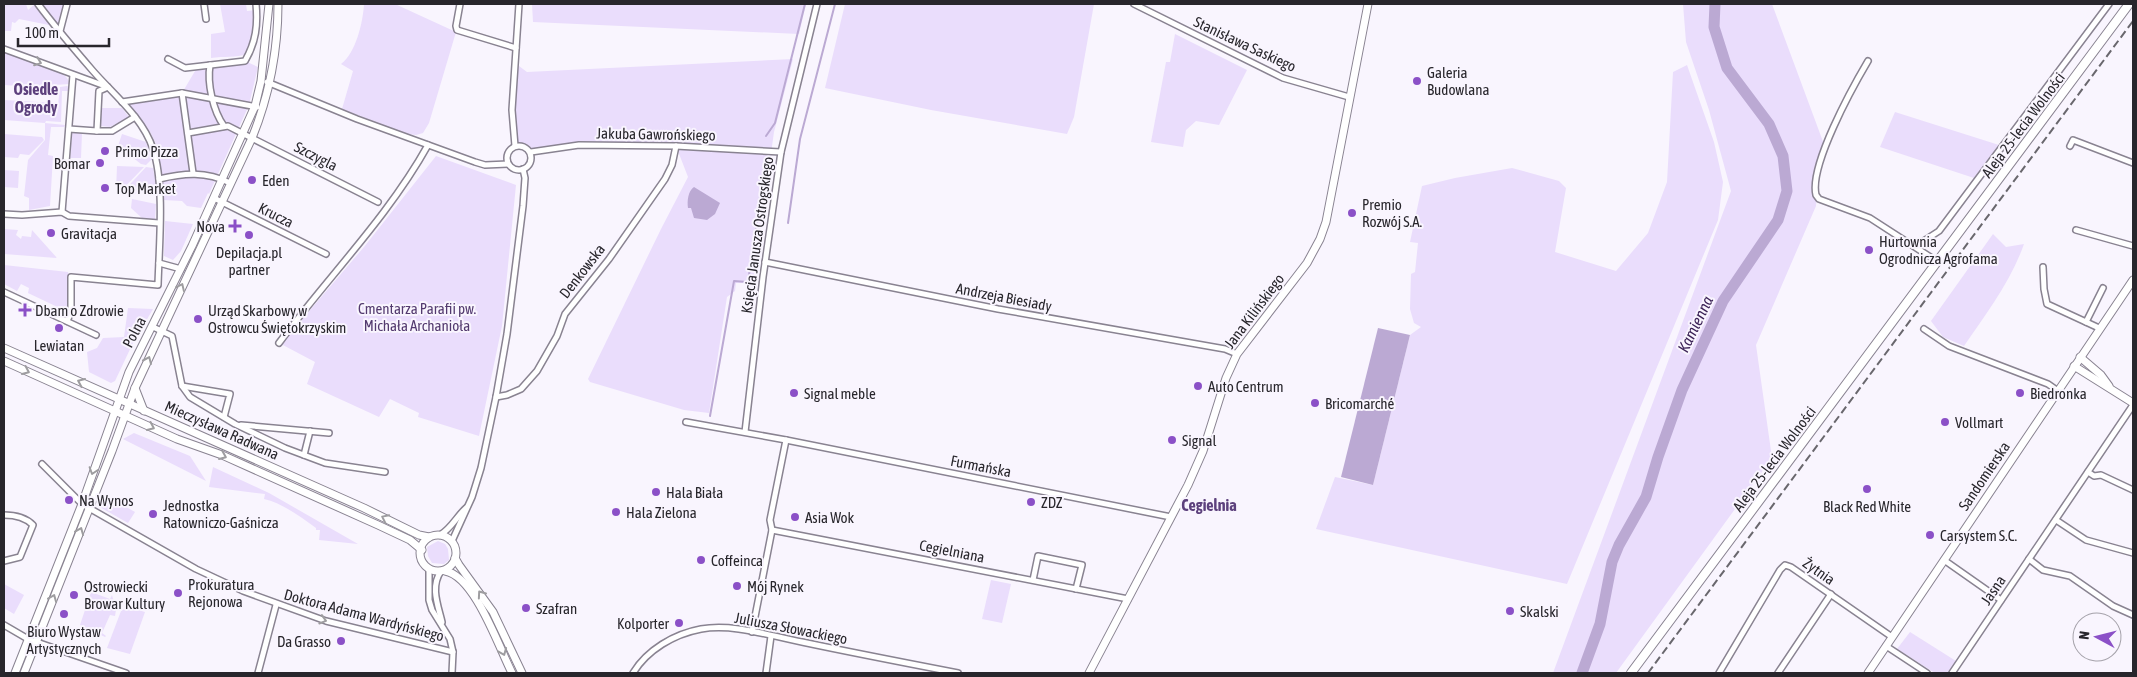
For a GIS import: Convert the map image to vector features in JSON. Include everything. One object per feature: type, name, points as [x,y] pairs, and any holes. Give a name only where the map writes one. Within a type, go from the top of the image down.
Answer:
[{"type":"main road","name":"Aleja 25-lecia Wolności","points":[[1633,670],[2130,4]]},
{"type":"street","points":[[38,4],[54,26],[134,117],[153,148],[159,179],[158,285],[71,277],[71,312],[67,320]]},
{"type":"street","points":[[60,31],[67,4]]},
{"type":"street","points":[[204,4],[206,19]]},
{"type":"street","points":[[168,59],[185,68],[245,61],[253,46],[257,22],[256,4]]},
{"type":"street","name":"Polna","points":[[24,673],[90,508],[135,388],[252,138],[263,109],[269,4]]},
{"type":"street","name":"Polna","points":[[15,673],[82,504],[129,372],[181,269],[265,82],[273,53],[278,4]]},
{"type":"street","points":[[460,4],[456,23],[457,30],[516,48]]},
{"type":"street","points":[[515,146],[512,110],[518,4]]},
{"type":"street","name":"Księcia Janusza Ostrogskiego","points":[[745,432],[765,262],[781,152],[816,4]]},
{"type":"street","name":"Stanisława Saskiego","points":[[1134,4],[1283,78],[1349,97]]},
{"type":"street","name":"Jana Kilińskiego","points":[[1089,673],[1198,462],[1226,378],[1237,354],[1307,263],[1320,239],[1326,222],[1368,4]]},
{"type":"street","points":[[1918,248],[1922,242],[1939,230],[2109,4]]},
{"type":"street","points":[[257,22],[277,23]]},
{"type":"street","points":[[4,49],[108,86]]},
{"type":"street","points":[[265,53],[273,53]]},
{"type":"street","points":[[1868,62],[1825,147],[1815,181],[1816,195],[1819,199],[1870,218],[1938,262]]},
{"type":"street","points":[[210,65],[209,72],[213,98],[224,126]]},
{"type":"street","points":[[62,212],[73,75]]},
{"type":"street","points":[[265,82],[357,119],[485,165],[508,164],[515,169],[523,170],[530,164],[531,152],[524,146],[515,146],[508,151],[508,164]]},
{"type":"street","points":[[96,131],[99,91],[108,86]]},
{"type":"street","points":[[122,102],[182,93],[263,109]]},
{"type":"street","points":[[182,93],[193,173]]},
{"type":"street","points":[[69,129],[112,131],[134,117]]},
{"type":"street","points":[[188,133],[224,126],[243,133]]},
{"type":"street","name":"Szczygla","points":[[243,133],[378,202]]},
{"type":"street","points":[[2070,146],[2073,140],[2133,163]]},
{"type":"street","points":[[279,343],[342,266],[409,178],[428,145]]},
{"type":"street","name":"Jakuba Gawrońskiego","points":[[531,152],[579,146],[676,146],[781,152]]},
{"type":"street","name":"Denkowska","points":[[496,397],[521,389],[537,371],[557,336],[566,314],[609,259],[665,179],[672,165],[676,146]]},
{"type":"street","points":[[522,673],[493,612],[458,565],[452,542],[472,497],[481,468],[496,397],[507,334],[523,206],[525,178],[523,170]]},
{"type":"street","points":[[159,179],[193,173],[213,175],[230,183]]},
{"type":"street","name":"Krucza","points":[[214,198],[326,254]]},
{"type":"street","points":[[4,214],[22,215],[62,212],[69,216],[160,223]]},
{"type":"street","points":[[2076,230],[2133,246]]},
{"type":"street","name":"Andrzeja Biesiady","points":[[765,262],[1007,310],[1225,349],[1237,354]]},
{"type":"street","points":[[159,263],[181,269]]},
{"type":"street","points":[[2043,267],[2047,304],[2099,328]]},
{"type":"street","name":"Sandomierska","points":[[1868,673],[2133,280]]},
{"type":"street","points":[[2086,322],[2103,288]]},
{"type":"street","points":[[4,292],[96,335]]},
{"type":"street","points":[[153,327],[172,336],[182,386],[190,397],[264,439],[304,455],[325,463],[385,472]]},
{"type":"street","points":[[1924,329],[1948,346],[2048,384],[2058,391]]},
{"type":"street","name":"Mieczysława Radwana","points":[[4,348],[364,508],[419,535],[429,537]]},
{"type":"street","points":[[2080,357],[2109,386]]},
{"type":"street","name":"Mieczysława Radwana","points":[[4,361],[115,412],[222,456],[378,525],[410,540],[422,550]]},
{"type":"street","points":[[2074,366],[2109,386],[2133,404]]},
{"type":"street","points":[[182,386],[230,394],[224,417]]},
{"type":"street","points":[[135,388],[144,411]]},
{"type":"street","name":"Jasna","points":[[1952,673],[2133,404]]},
{"type":"street","points":[[686,422],[786,440],[770,520],[772,530],[752,632]]},
{"type":"street","points":[[238,425],[329,433]]},
{"type":"street","points":[[304,455],[310,431]]},
{"type":"street","name":"Furmańska","points":[[786,440],[1171,517]]},
{"type":"street","name":"Doktora Adama Wardyńskiego","points":[[42,464],[82,504],[172,556],[226,584],[276,605],[326,621],[453,652]]},
{"type":"street","points":[[2088,472],[2094,476],[2104,476],[2133,490]]},
{"type":"street","points":[[452,673],[453,652],[450,639],[432,610],[429,600],[429,569],[423,561],[422,550],[429,537],[440,535],[448,530],[458,515],[467,508]]},
{"type":"street","points":[[4,515],[12,515],[28,520],[33,525],[20,557],[4,561]]},
{"type":"street","points":[[2056,520],[2086,540],[2133,553]]},
{"type":"street","name":"Cegielniana","points":[[772,530],[1128,599]]},
{"type":"street","points":[[440,535],[452,542]]},
{"type":"street","points":[[1033,580],[1038,556],[1082,565],[1076,589]]},
{"type":"street","points":[[443,627],[435,585],[443,571],[455,558]]},
{"type":"street","points":[[2029,559],[2043,570],[2070,576],[2113,606],[2133,615]]},
{"type":"street","points":[[1944,560],[2001,600]]},
{"type":"street","name":"Żytnia","points":[[1719,673],[1782,567],[1787,565],[1892,637]]},
{"type":"street","points":[[429,569],[453,573],[462,580],[478,602],[494,631],[512,673]]},
{"type":"street","points":[[1778,673],[1831,594]]},
{"type":"street","points":[[258,673],[276,605]]},
{"type":"street","points":[[4,625],[28,639],[126,673]]},
{"type":"street","name":"Juliusza Słowackiego","points":[[633,673],[637,666],[658,646],[689,632],[718,628],[752,632],[958,673]]},
{"type":"street","points":[[766,673],[771,636]]},
{"type":"street","points":[[1886,646],[1927,673]]},
{"type":"green space","points":[[4,4],[26,4],[28,10],[35,4],[67,4],[60,31],[54,26],[19,19],[15,23],[12,22],[11,31],[4,31]]},
{"type":"green space","points":[[220,4],[246,4],[247,11],[257,10],[253,35],[247,54],[211,58],[211,34],[225,32]]},
{"type":"green space","points":[[364,4],[395,4],[456,32],[429,123],[423,133],[416,135],[406,134],[342,109],[353,71],[341,64],[351,53],[355,45]]},
{"type":"green space","points":[[532,4],[806,4],[799,34],[533,22]]},
{"type":"green space","points":[[845,4],[1094,4],[1074,117],[1067,134],[931,110],[825,88]]},
{"type":"green space","points":[[1683,4],[1772,4],[1825,147],[1819,167],[1816,206],[1756,345],[1772,458],[1616,673],[1553,673],[1731,191],[1709,110],[1686,42]]},
{"type":"green space","points":[[1175,34],[1247,70],[1219,125],[1196,121],[1186,130],[1183,147],[1151,142],[1166,62],[1170,62]]},
{"type":"green space","points":[[4,49],[53,68],[68,79],[69,84],[55,85],[51,88],[4,85]]},
{"type":"green space","points":[[793,59],[774,132],[753,281],[750,283],[736,283],[735,291],[727,297],[709,413],[684,410],[590,382],[588,379],[688,177],[676,146],[579,145],[531,152],[524,146],[515,146],[512,122],[515,63],[527,72]]},
{"type":"green space","points":[[245,61],[258,67],[249,105],[201,208],[187,206],[182,201],[163,200],[158,148],[150,132],[128,102],[182,93],[198,66]]},
{"type":"green space","points":[[1687,65],[1714,142],[1723,182],[1718,220],[1567,584],[1316,529],[1335,477],[1373,485],[1410,335],[1421,327],[1414,323],[1410,309],[1411,274],[1415,272],[1418,243],[1410,242],[1422,186],[1512,168],[1559,181],[1566,188],[1555,252],[1616,271],[1648,233],[1667,182],[1673,72]]},
{"type":"green space","points":[[60,87],[69,87],[69,91],[62,91],[61,122],[46,121],[45,123],[4,120],[4,100],[56,103],[50,115],[58,105]]},
{"type":"green space","points":[[101,108],[122,108],[129,117],[110,127],[101,126]]},
{"type":"green space","points":[[1895,112],[1999,145],[1974,178],[1880,147]]},
{"type":"green space","points":[[45,123],[65,125],[64,127],[51,127],[48,155],[53,156],[50,206],[29,210],[29,198],[24,196],[28,160],[45,140]]},
{"type":"green space","points":[[72,132],[82,133],[81,158],[70,158]]},
{"type":"green space","points":[[4,134],[42,137],[44,140],[29,155],[20,154],[18,158],[4,157]]},
{"type":"green space","points":[[122,134],[146,142],[152,159],[146,165],[141,164],[118,146]]},
{"type":"green space","name":"Cmentarza Parafii pw. Michała Archanioła","points":[[436,156],[516,185],[502,326],[479,436],[418,417],[419,413],[390,399],[379,417],[307,384],[315,362],[281,344],[364,247]]},
{"type":"green space","points":[[117,166],[144,167],[119,193],[116,191]]},
{"type":"green space","points":[[146,167],[153,168],[156,184],[131,196],[121,194]]},
{"type":"green space","points":[[4,170],[19,171],[18,188],[4,187]]},
{"type":"green space","points":[[132,199],[156,204],[155,220],[143,219],[131,208]]},
{"type":"green space","points":[[165,221],[193,224],[181,251],[173,260],[164,256]]},
{"type":"green space","points":[[4,229],[18,230],[16,235],[21,239],[22,236],[31,237],[32,230],[57,258],[4,254]]},
{"type":"green space","points":[[1993,234],[2006,247],[2024,244],[2005,284],[1964,346],[1943,337],[1931,321]]},
{"type":"green space","points":[[4,265],[68,272],[68,312],[28,293],[29,288],[21,284],[17,291],[4,284]]},
{"type":"green space","points":[[128,308],[153,309],[132,345],[115,381],[111,383],[89,372],[87,352],[97,348],[103,338],[124,337]]},
{"type":"green space","points":[[134,433],[190,456],[206,481],[123,439]]},
{"type":"green space","points":[[213,467],[269,493],[358,544],[319,540],[320,530],[316,530],[316,528],[298,515],[284,507],[264,499],[265,494],[209,487]]},
{"type":"green space","points":[[103,494],[135,512],[128,523],[98,506]]},
{"type":"green space","points":[[438,541],[445,544],[448,549],[449,560],[444,564],[432,563],[428,556],[427,547]]},
{"type":"green space","points":[[991,580],[1011,584],[1002,623],[982,619]]},
{"type":"green space","points":[[4,584],[24,595],[14,614],[4,608]]},
{"type":"green space","points":[[91,592],[110,599],[112,595],[116,610],[115,616],[110,615],[102,633],[105,637],[80,625]]},
{"type":"green space","points":[[136,604],[135,609],[145,612],[130,654],[107,648],[121,611]]},
{"type":"green space","points":[[1910,632],[1956,661],[1947,673],[1935,673],[1897,649]]},
{"type":"shaded area","points":[[694,187],[720,203],[715,214],[707,220],[694,218],[691,208],[688,208],[688,196]]},
{"type":"shaded area","points":[[1378,328],[1410,335],[1373,485],[1341,477]]},
{"type":"waterway","points":[[766,136],[775,123],[805,4]]},
{"type":"waterway","points":[[788,223],[800,139],[835,4]]},
{"type":"waterway","name":"Kamienna","points":[[1582,673],[1600,624],[1612,562],[1619,545],[1646,497],[1682,390],[1723,301],[1778,220],[1787,191],[1783,156],[1769,124],[1727,68],[1714,27],[1715,4]]},
{"type":"waterway","points":[[710,416],[734,281],[748,282],[764,175]]},
{"type":"railway","points":[[1648,673],[2133,21]]},
{"type":"place","name":"Galeria Budowlana","points":[[1417,81]]},
{"type":"place","name":"Primo Pizza","points":[[105,151]]},
{"type":"place","name":"Bomar","points":[[100,163]]},
{"type":"place","name":"Eden","points":[[252,180]]},
{"type":"place","name":"Top Market","points":[[105,188]]},
{"type":"place","name":"Premio Rozwój S.A.","points":[[1352,213]]},
{"type":"place","name":"Nova","points":[[235,226]]},
{"type":"place","name":"Gravitacja","points":[[51,233]]},
{"type":"place","name":"Depilacja.pl partner","points":[[249,235]]},
{"type":"place","name":"Hurtownia Ogrodnicza Agrofama","points":[[1869,250]]},
{"type":"place","name":"Dbam o Zdrowie","points":[[25,310]]},
{"type":"place","name":"Urząd Skarbowy w Ostrowcu Świętokrzyskim","points":[[198,319]]},
{"type":"place","name":"Lewiatan","points":[[59,328]]},
{"type":"place","name":"Auto Centrum","points":[[1198,386]]},
{"type":"place","name":"Signal meble","points":[[794,393]]},
{"type":"place","name":"Biedronka","points":[[2020,393]]},
{"type":"place","name":"Bricomarché","points":[[1315,403]]},
{"type":"place","name":"Vollmart","points":[[1945,422]]},
{"type":"place","name":"Signal","points":[[1172,440]]},
{"type":"place","name":"Black Red White","points":[[1867,489]]},
{"type":"place","name":"Hala Biała","points":[[656,492]]},
{"type":"place","name":"Na Wynos","points":[[69,500]]},
{"type":"place","name":"ZDZ","points":[[1031,502]]},
{"type":"place","name":"Hala Zielona","points":[[616,512]]},
{"type":"place","name":"Jednostka Ratowniczo-Gaśnicza","points":[[153,514]]},
{"type":"place","name":"Asia Wok","points":[[795,517]]},
{"type":"place","name":"Carsystem S.C.","points":[[1930,535]]},
{"type":"place","name":"Coffeinca","points":[[701,560]]},
{"type":"place","name":"Mój Rynek","points":[[737,586]]},
{"type":"place","name":"Prokuratura Rejonowa","points":[[178,593]]},
{"type":"place","name":"Ostrowiecki Browar Kultury","points":[[74,595]]},
{"type":"place","name":"Szafran","points":[[526,608]]},
{"type":"place","name":"Skalski","points":[[1510,611]]},
{"type":"place","name":"Biuro Wystaw Artystycznych","points":[[64,614]]},
{"type":"place","name":"Kolporter","points":[[679,623]]},
{"type":"place","name":"Da Grasso","points":[[341,641]]},
{"type":"district","name":"Osiedle Ogrody","points":[[36,98]]},
{"type":"district","name":"Cegielnia","points":[[1209,505]]}]
